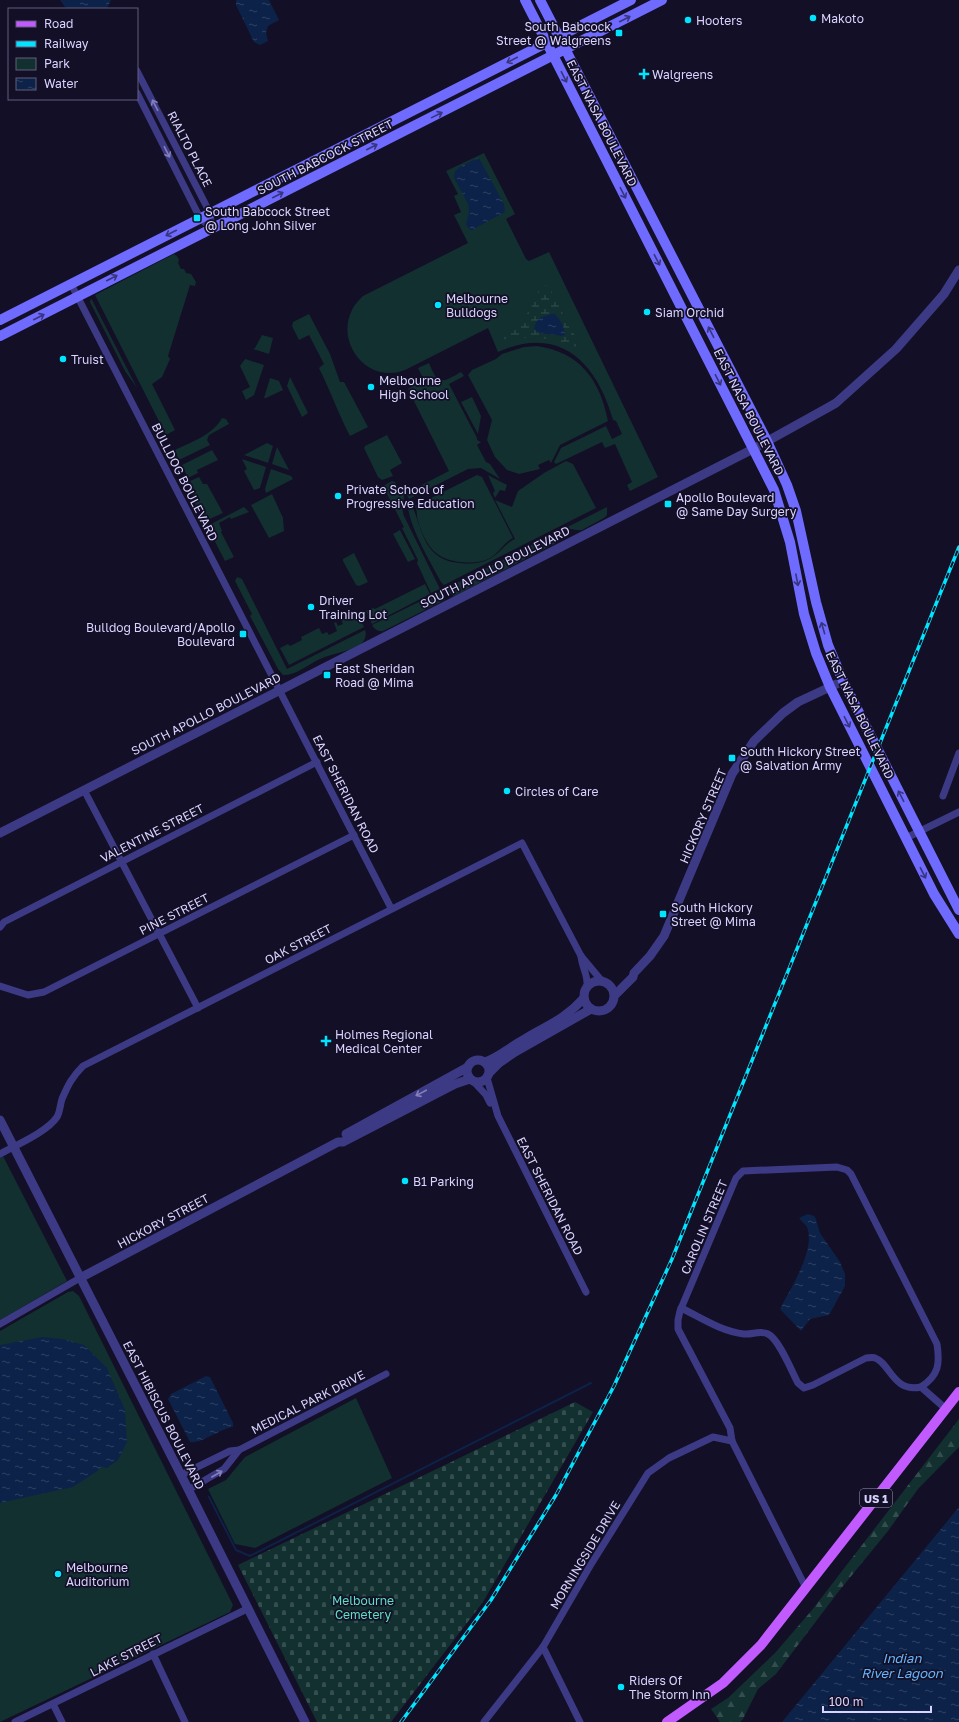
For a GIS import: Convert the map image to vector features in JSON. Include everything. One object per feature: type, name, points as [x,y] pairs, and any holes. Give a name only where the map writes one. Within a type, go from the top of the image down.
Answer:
[{"type":"main road","name":"EAST NASA BOULEVARD","points":[[525,0],[774,490],[790,542],[804,614],[816,653],[830,687],[934,894],[959,934]]},
{"type":"main road","name":"EAST NASA BOULEVARD","points":[[540,0],[767,442],[787,485],[796,511],[818,609],[828,644],[843,681],[959,910]]},
{"type":"main road","name":"SOUTH BABCOCK STREET","points":[[0,320],[631,0]]},
{"type":"main road","name":"SOUTH BABCOCK STREET","points":[[0,336],[662,0]]},
{"type":"main road","points":[[790,542],[803,540]]},
{"type":"main road","name":"US 1","points":[[667,1722],[708,1694],[736,1671],[761,1645],[959,1392]]},
{"type":"street","name":"RIALTO PLACE","points":[[138,73],[210,213],[212,229]]},
{"type":"street","name":"RIALTO PLACE","points":[[138,95],[200,218],[212,229]]},
{"type":"street","points":[[158,133],[167,128]]},
{"type":"street","points":[[186,189],[196,184]]},
{"type":"street","name":"SOUTH APOLLO BOULEVARD","points":[[0,833],[767,442],[836,403],[896,349],[944,294],[959,270]]},
{"type":"street","name":"BULLDOG BOULEVARD","points":[[72,284],[280,690]]},
{"type":"street","name":"HICKORY STREET","points":[[615,995],[633,977],[634,973],[650,956],[664,936],[732,774],[751,745],[783,712],[798,702],[843,681]]},
{"type":"street","name":"EAST SHERIDAN ROAD","points":[[280,690],[391,908]]},
{"type":"street","points":[[943,796],[959,753]]},
{"type":"street","name":"VALENTINE STREET","points":[[0,927],[4,922],[317,762]]},
{"type":"street","points":[[84,790],[198,1008]]},
{"type":"street","points":[[906,838],[959,812]]},
{"type":"street","name":"PINE STREET","points":[[0,986],[28,995],[44,992],[354,835]]},
{"type":"street","name":"OAK STREET","points":[[0,1154],[54,1122],[72,1077],[83,1066],[391,908],[522,843],[581,956],[586,973],[587,986]]},
{"type":"street","name":"OAK STREET","points":[[581,956],[604,981]]},
{"type":"street","name":"HICKORY STREET","points":[[604,981],[620,980],[634,973]]},
{"type":"street","points":[[485,1062],[561,1019],[584,998],[587,986],[592,982],[604,981],[613,989],[615,995],[612,1003],[607,1009],[598,1012],[591,1009],[587,1005],[584,998]]},
{"type":"street","points":[[488,1075],[489,1067],[481,1060],[476,1061],[468,1067],[468,1073],[472,1081],[481,1082],[488,1075],[499,1063],[515,1052],[591,1009]]},
{"type":"street","name":"HICKORY STREET","points":[[0,1324],[80,1278],[338,1142],[343,1142],[468,1067]]},
{"type":"street","name":"EAST SHERIDAN ROAD","points":[[488,1075],[490,1092],[496,1105],[496,1109]]},
{"type":"street","name":"EAST SHERIDAN ROAD","points":[[472,1081],[496,1109],[586,1292]]},
{"type":"street","name":"HICKORY STREET","points":[[402,1107],[455,1084],[472,1081]]},
{"type":"street","name":"EAST HIBISCUS BOULEVARD","points":[[0,1120],[305,1722]]},
{"type":"street","name":"CAROLIN STREET","points":[[806,1588],[732,1441],[730,1428],[678,1329],[678,1320],[681,1308],[736,1178],[743,1171],[837,1167],[847,1170],[851,1174],[937,1344],[939,1361],[935,1374],[921,1387]]},
{"type":"street","points":[[681,1308],[725,1329],[744,1334],[756,1332],[768,1334],[775,1340],[798,1383],[804,1388],[813,1385],[866,1358],[875,1358],[882,1362],[892,1378],[905,1386],[916,1388],[921,1387],[946,1409]]},
{"type":"street","name":"MEDICAL PARK DRIVE","points":[[181,1475],[230,1451],[239,1450],[386,1374]]},
{"type":"street","name":"MORNINGSIDE DRIVE","points":[[484,1722],[543,1646],[590,1566],[648,1473],[669,1458],[713,1437],[732,1441]]},
{"type":"street","name":"MEDICAL PARK DRIVE","points":[[188,1490],[224,1469],[239,1450]]},
{"type":"street","name":"LAKE STREET","points":[[15,1722],[247,1609]]},
{"type":"street","points":[[543,1646],[580,1722]]},
{"type":"street","points":[[153,1654],[185,1722]]},
{"type":"street","points":[[53,1704],[62,1722]]},
{"type":"green space","points":[[484,153],[515,214],[506,219],[526,259],[529,261],[549,252],[658,477],[630,491],[627,485],[632,482],[615,444],[605,448],[602,442],[556,464],[554,462],[561,448],[606,426],[612,439],[622,434],[616,421],[613,420],[597,381],[586,366],[573,354],[557,346],[540,343],[520,345],[498,352],[488,328],[405,370],[386,373],[375,370],[365,364],[356,356],[351,345],[348,334],[348,322],[353,308],[363,296],[468,243],[454,215],[461,212],[454,196],[458,194],[446,171]]},
{"type":"green space","points":[[174,254],[179,260],[178,263],[181,269],[184,269],[186,273],[191,274],[196,282],[195,286],[190,285],[168,356],[170,359],[162,377],[152,384],[175,430],[166,435],[95,295]]},
{"type":"green space","points":[[546,285],[552,292],[567,322],[570,323],[569,324],[579,343],[578,346],[532,337],[514,340],[506,340],[503,338],[501,334],[518,323],[524,317],[532,306],[540,288]]},
{"type":"green space","points":[[91,298],[137,388],[125,371],[90,302]]},
{"type":"green space","points":[[309,314],[330,354],[340,382],[344,382],[368,427],[350,436],[319,368],[324,364],[309,335],[299,340],[292,326],[293,322]]},
{"type":"green space","points":[[262,335],[273,338],[269,354],[253,349]]},
{"type":"green space","points":[[537,346],[552,349],[565,354],[586,370],[600,393],[608,421],[560,445],[551,463],[549,460],[538,465],[540,469],[519,474],[507,470],[495,457],[487,440],[492,420],[468,375],[472,370],[496,359],[502,354],[524,347]]},
{"type":"green space","points":[[245,359],[264,365],[254,395],[246,400],[242,391],[250,387],[240,366]]},
{"type":"green space","points":[[429,363],[438,379],[445,380],[461,372],[464,376],[449,384],[477,440],[481,442],[477,445],[486,462],[490,464],[500,479],[481,468],[468,469],[409,499],[406,493],[449,471],[408,389],[415,385],[417,387],[426,384],[418,368]]},
{"type":"green space","points":[[290,377],[308,413],[302,417],[287,386]]},
{"type":"green space","points":[[270,378],[279,381],[283,390],[264,398]]},
{"type":"green space","points":[[472,397],[481,416],[478,434],[461,402]]},
{"type":"green space","points":[[222,418],[226,419],[229,424],[209,435],[207,440],[210,445],[179,460],[175,450],[195,441],[213,429]]},
{"type":"green space","points":[[387,435],[402,463],[390,470],[393,476],[382,480],[378,477],[364,448],[365,446]]},
{"type":"green space","points":[[267,443],[273,446],[268,463],[244,455]]},
{"type":"green space","points":[[277,447],[289,470],[272,464]]},
{"type":"green space","points":[[212,450],[218,460],[197,470],[198,473],[188,478],[182,465]]},
{"type":"green space","points":[[242,459],[266,467],[260,488],[254,490],[244,471],[247,469]]},
{"type":"green space","points":[[566,461],[573,464],[596,508],[444,585],[441,582],[414,528],[408,506],[409,499],[430,549],[438,556],[447,560],[460,563],[479,563],[493,557],[508,543],[515,539],[495,500],[512,507],[518,491],[544,473]]},
{"type":"green space","points":[[271,469],[291,476],[293,479],[266,493],[265,489]]},
{"type":"green space","points":[[477,475],[482,477],[513,538],[493,556],[483,561],[452,561],[438,554],[428,544],[418,521],[415,506]]},
{"type":"green space","points":[[488,475],[507,485],[505,491],[500,490],[495,498],[493,493],[495,491]]},
{"type":"green space","points":[[199,477],[203,484],[207,484],[223,513],[205,521],[193,500],[194,489],[190,481]]},
{"type":"green space","points":[[392,481],[395,482],[401,494],[404,493],[402,509],[404,516],[440,589],[431,593],[417,563],[418,560],[402,528],[404,527],[383,486]]},
{"type":"green space","points":[[272,494],[283,518],[284,531],[269,538],[251,505]]},
{"type":"green space","points":[[244,507],[249,512],[231,519],[230,517],[219,523],[221,532],[234,557],[225,561],[207,526]]},
{"type":"green space","points":[[607,507],[607,515],[604,518],[582,530],[567,530],[554,544],[454,596],[449,593],[447,588]]},
{"type":"green space","points":[[400,530],[415,559],[408,562],[393,534]]},
{"type":"green space","points":[[354,553],[368,582],[359,586],[356,585],[343,561],[343,559]]},
{"type":"green space","points":[[237,577],[242,579],[287,669],[365,630],[365,639],[361,644],[351,649],[320,659],[292,674],[283,675],[278,669],[250,616],[252,614],[235,581]]},
{"type":"green space","points":[[425,584],[430,594],[372,624],[366,611],[373,608],[375,609]]},
{"type":"green space","points":[[441,591],[445,600],[383,631],[377,630],[372,625]]},
{"type":"green space","points":[[348,614],[358,615],[364,627],[289,665],[280,648],[288,644],[290,646],[302,640],[301,637],[319,628],[322,634],[327,632],[329,635],[337,631],[334,623],[336,622],[338,626],[343,624],[340,618]]},
{"type":"green space","points":[[3,1156],[67,1281],[0,1320],[0,1158]]},
{"type":"green space","points":[[73,1291],[79,1296],[233,1605],[230,1612],[0,1722],[0,1331],[68,1292]]},
{"type":"green space","points":[[356,1398],[392,1478],[255,1548],[235,1544],[208,1489],[226,1480],[245,1457]]},
{"type":"green space","name":"Melbourne Cemetery","points":[[575,1402],[593,1412],[483,1602],[391,1722],[317,1722],[238,1565]]},
{"type":"green space","points":[[959,1419],[959,1447],[918,1489],[888,1531],[839,1591],[776,1674],[758,1689],[743,1719],[740,1722],[720,1722],[711,1709],[728,1698],[775,1653],[812,1610]]},
{"type":"water","points":[[60,0],[111,0],[107,8],[65,7]]},
{"type":"water","points":[[236,0],[269,0],[279,20],[268,26],[266,33],[268,41],[260,45],[254,42],[236,5]]},
{"type":"water","points":[[478,158],[504,204],[505,212],[470,230],[466,224],[469,212],[468,204],[454,178],[455,171],[461,166]]},
{"type":"water","points":[[555,314],[560,321],[565,335],[543,334],[534,329],[536,322],[542,317]]},
{"type":"water","points":[[808,1214],[814,1216],[816,1219],[820,1233],[840,1262],[845,1274],[845,1286],[829,1315],[810,1319],[801,1331],[780,1309],[801,1269],[805,1258],[809,1236],[807,1227],[799,1218]]},
{"type":"water","points":[[42,1337],[63,1339],[84,1345],[107,1368],[125,1410],[127,1442],[118,1460],[107,1468],[102,1467],[73,1487],[0,1503],[0,1345]]},
{"type":"water","points":[[206,1376],[210,1377],[233,1423],[233,1427],[222,1430],[200,1441],[190,1442],[168,1399],[171,1394]]},
{"type":"water","name":"Indian River Lagoon","points":[[959,1507],[959,1722],[782,1722]]},
{"type":"waterway","points":[[209,1497],[236,1550],[250,1556],[591,1383]]},
{"type":"railway","points":[[401,1722],[491,1600],[556,1495],[614,1386],[672,1259],[959,547]]},
{"type":"place","name":"Makoto","points":[[813,18]]},
{"type":"place","name":"Hooters","points":[[688,20]]},
{"type":"place","name":"South Babcock Street @ Walgreens","points":[[619,33]]},
{"type":"place","name":"Walgreens","points":[[644,74]]},
{"type":"place","name":"South Babcock Street @ Long John Silver","points":[[197,218]]},
{"type":"place","name":"Melbourne Bulldogs","points":[[438,305]]},
{"type":"place","name":"Siam Orchid","points":[[647,312]]},
{"type":"place","name":"Truist","points":[[63,359]]},
{"type":"place","name":"Melbourne High School","points":[[371,387]]},
{"type":"place","name":"Private School of Progressive Education","points":[[338,496]]},
{"type":"place","name":"Apollo Boulevard @ Same Day Surgery","points":[[668,504]]},
{"type":"place","name":"Driver Training Lot","points":[[311,607]]},
{"type":"place","name":"Bulldog Boulevard/Apollo Boulevard","points":[[243,634]]},
{"type":"place","name":"East Sheridan Road @ Mima","points":[[327,675]]},
{"type":"place","name":"South Hickory Street @ Salvation Army","points":[[732,758]]},
{"type":"place","name":"Circles of Care","points":[[507,791]]},
{"type":"place","name":"South Hickory Street @ Mima","points":[[663,914]]},
{"type":"place","name":"Holmes Regional Medical Center","points":[[326,1041]]},
{"type":"place","name":"B1 Parking","points":[[405,1181]]},
{"type":"place","name":"Melbourne Auditorium","points":[[58,1574]]},
{"type":"place","name":"Riders Of The Storm Inn","points":[[621,1687]]}]
